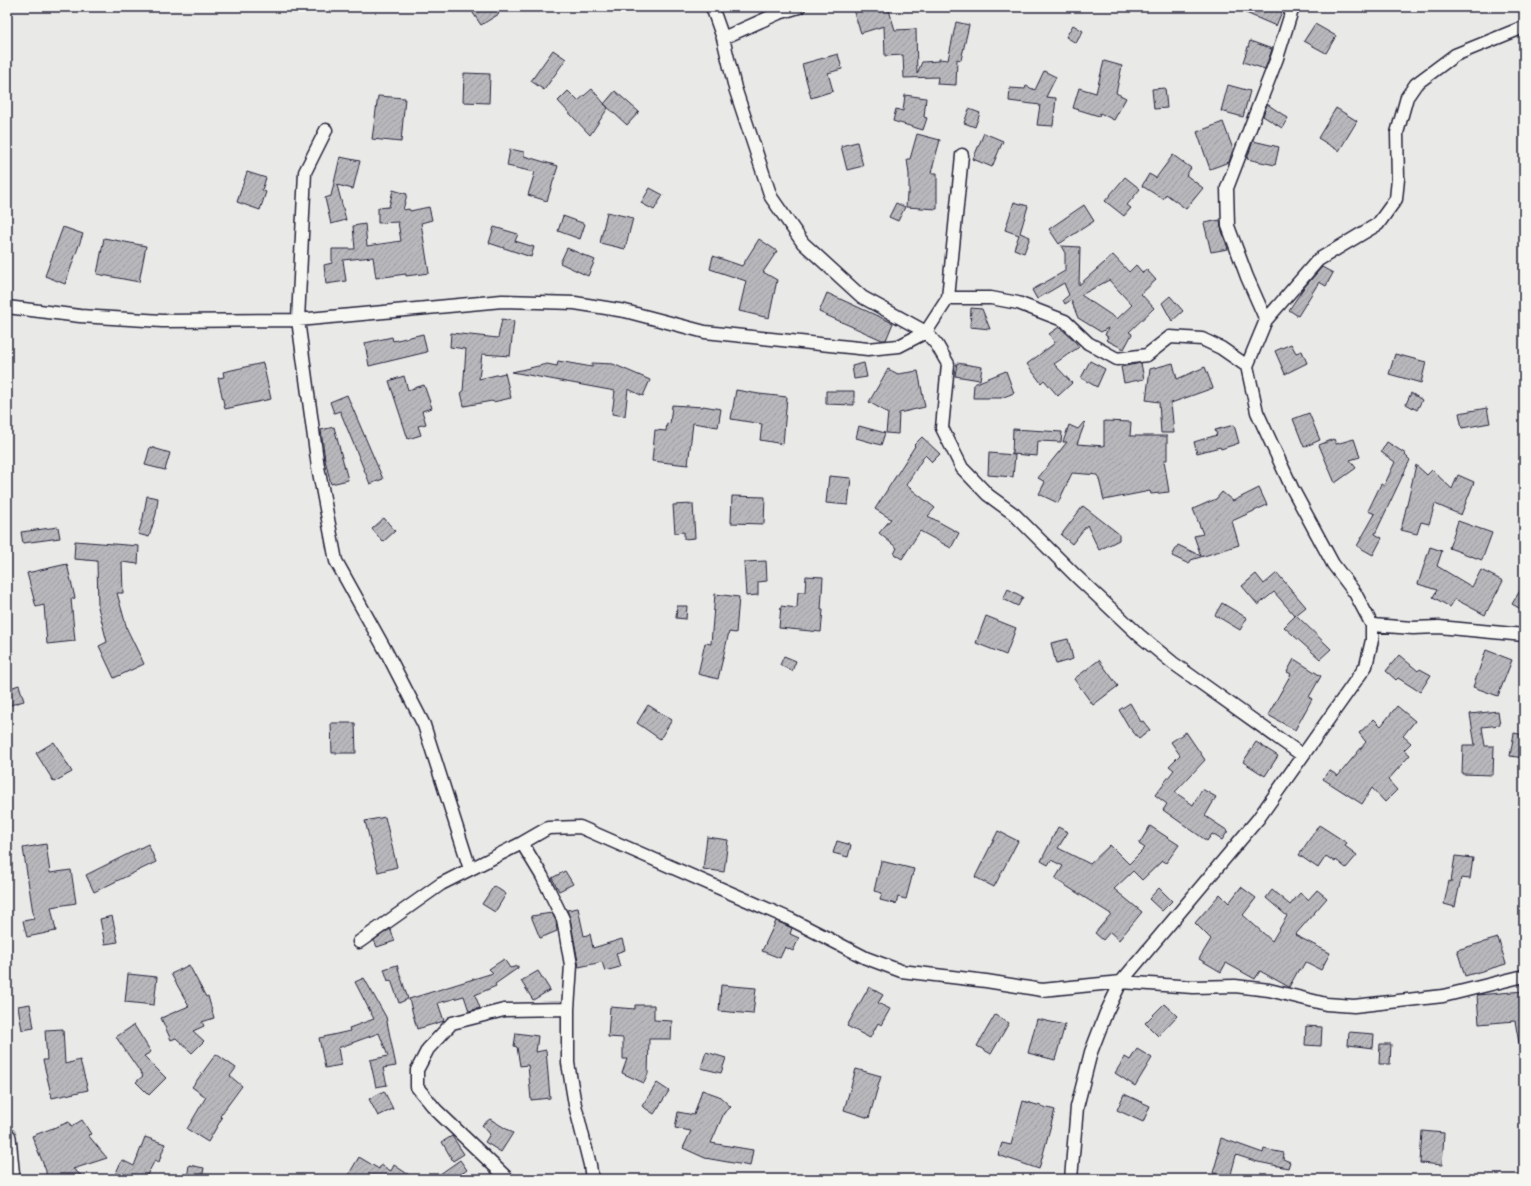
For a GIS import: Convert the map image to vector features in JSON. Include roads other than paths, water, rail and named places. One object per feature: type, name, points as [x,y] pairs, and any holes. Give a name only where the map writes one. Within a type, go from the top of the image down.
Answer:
[{"type":"street","points":[[712,7],[723,38],[734,88],[771,197],[803,243],[862,297],[926,332],[937,345],[948,364],[942,428],[962,468],[988,496],[1014,514],[1076,576],[1150,644],[1173,663],[1302,755]]},
{"type":"street","points":[[723,38],[798,7]]},
{"type":"street","points":[[1266,320],[1247,277],[1228,226],[1226,188],[1277,58],[1293,7]]},
{"type":"street","points":[[1071,1179],[1076,1107],[1091,1052],[1106,1012],[1121,982],[1258,819],[1366,666],[1372,640],[1372,625],[1355,593],[1333,564],[1292,488],[1258,412],[1247,366],[1266,320],[1318,260],[1378,224],[1396,199],[1398,179],[1397,133],[1407,97],[1416,84],[1455,55],[1524,27]]},
{"type":"street","points":[[326,130],[305,172],[298,320],[318,466],[336,561],[387,653],[424,725],[470,869]]},
{"type":"street","points":[[7,307],[80,316],[162,322],[298,320],[502,301],[575,303],[625,311],[705,332],[868,349],[899,346],[926,332],[948,298],[962,155]]},
{"type":"street","points":[[948,298],[991,298],[1018,303],[1065,321],[1088,343],[1118,359],[1147,355],[1170,337],[1202,339],[1221,348],[1247,366]]},
{"type":"street","points":[[1372,625],[1413,628],[1439,627],[1524,635]]},
{"type":"street","points":[[359,942],[441,884],[522,843],[548,828],[580,827],[790,919],[866,958],[901,971],[986,981],[1042,990],[1121,982],[1193,987],[1235,986],[1269,990],[1326,1004],[1354,1006],[1410,998],[1443,996],[1524,976]]},
{"type":"street","points":[[522,843],[542,876],[563,919],[571,965],[568,1009],[568,1063],[575,1105],[592,1179]]},
{"type":"street","points":[[508,1179],[436,1110],[417,1087],[417,1070],[428,1049],[452,1023],[504,1010],[568,1009]]},
{"type":"street","points":[[7,1137],[11,1179]]}]
